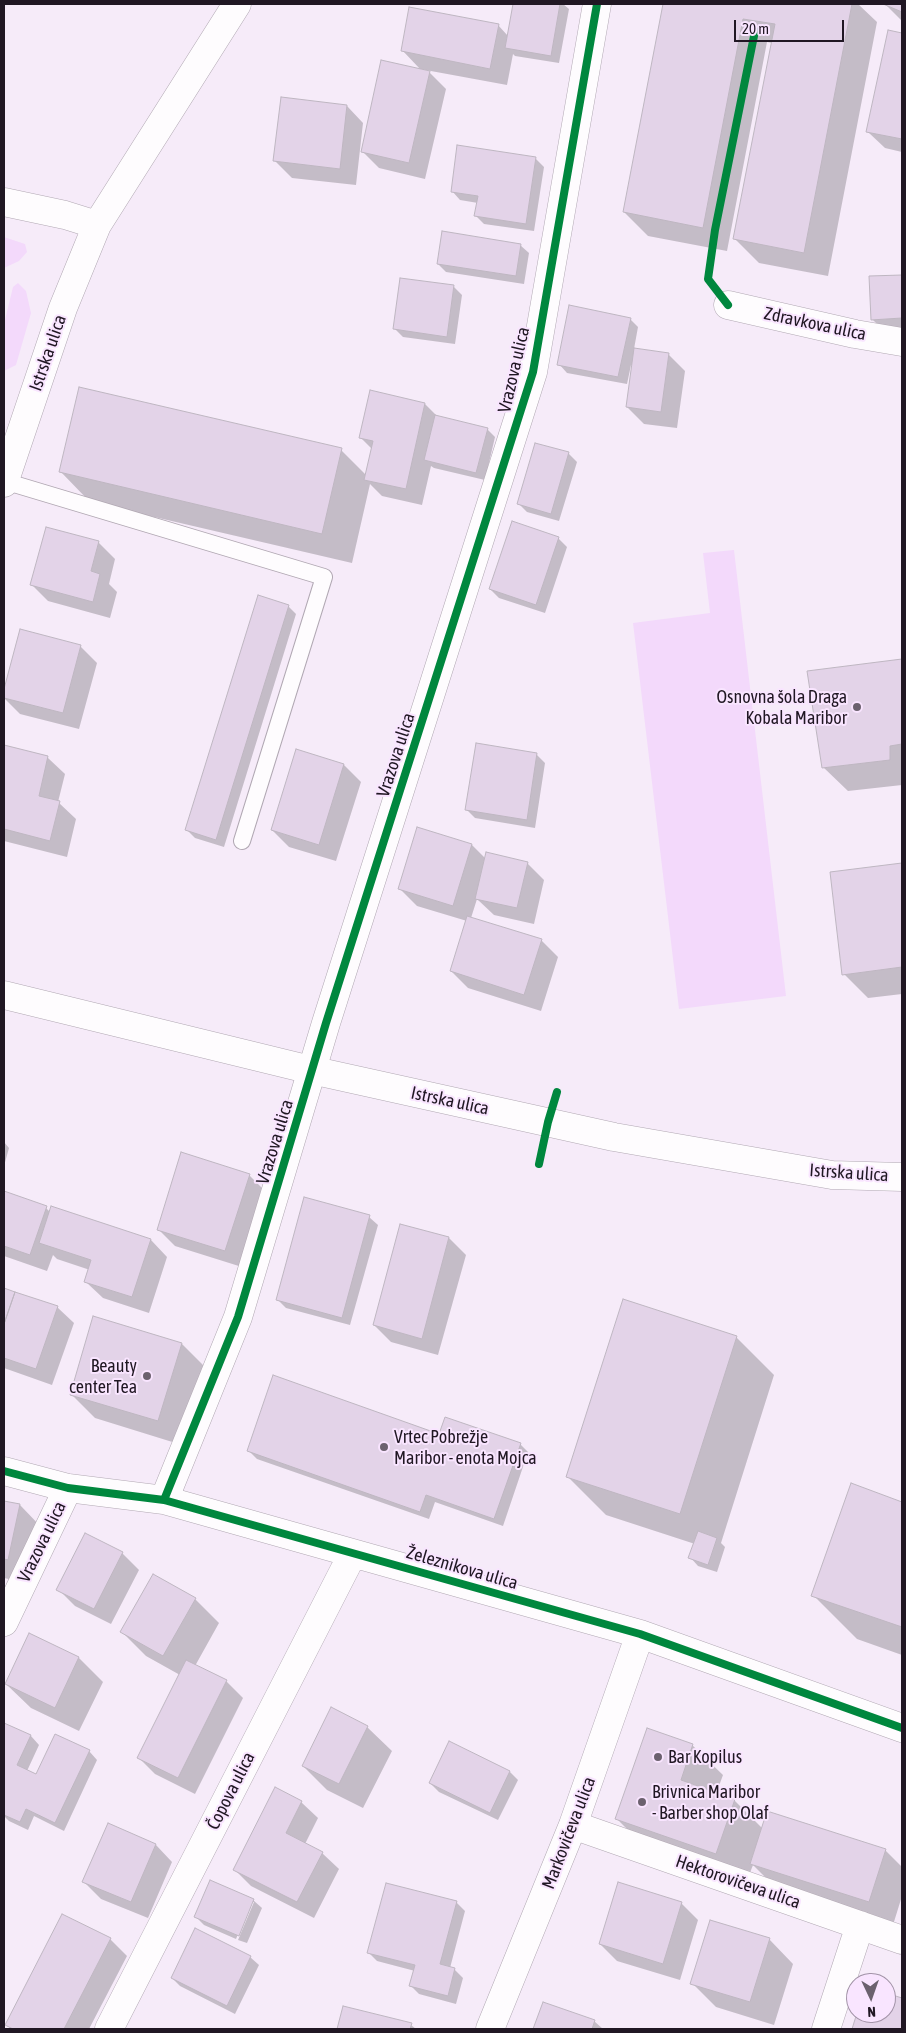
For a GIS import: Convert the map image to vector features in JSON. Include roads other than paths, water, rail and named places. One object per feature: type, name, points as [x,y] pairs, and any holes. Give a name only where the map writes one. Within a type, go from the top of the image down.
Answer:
[{"type":"street","name":"Istrska ulica","points":[[4,482],[64,308],[97,225],[237,4]]},
{"type":"street","name":"Vrazova ulica","points":[[164,1500],[238,1317],[311,1070],[532,372],[597,4]]},
{"type":"street","points":[[4,202],[65,215],[97,225]]},
{"type":"street","name":"Zdravkova ulica","points":[[728,305],[855,334],[902,342]]},
{"type":"street","name":"Istrska ulica","points":[[4,996],[311,1070],[614,1137],[832,1174],[902,1177]]},
{"type":"street","name":"Železnikova ulica","points":[[4,1471],[68,1488],[164,1500],[640,1634],[902,1728]]},
{"type":"street","name":"Vrazova ulica","points":[[4,1622],[68,1488]]},
{"type":"street","name":"Čopova ulica","points":[[109,2029],[353,1552]]},
{"type":"street","name":"Markovičeva ulica","points":[[490,2029],[574,1825],[640,1634]]},
{"type":"street","name":"Hektorovičeva ulica","points":[[574,1825],[902,1940]]},
{"type":"street","points":[[826,2029],[860,1925]]},
{"type":"lane","points":[[4,482],[324,577],[242,841]]},
{"type":"place","name":"Osnovna šola Draga Kobala Maribor","points":[[857,707]]},
{"type":"place","name":"Beauty center Tea","points":[[147,1376]]},
{"type":"place","name":"Vrtec Pobrežje Maribor - enota Mojca","points":[[384,1447]]},
{"type":"place","name":"Bar Kopilus","points":[[658,1757]]},
{"type":"place","name":"Brivnica Maribor - Barber shop Olaf","points":[[642,1802]]}]
